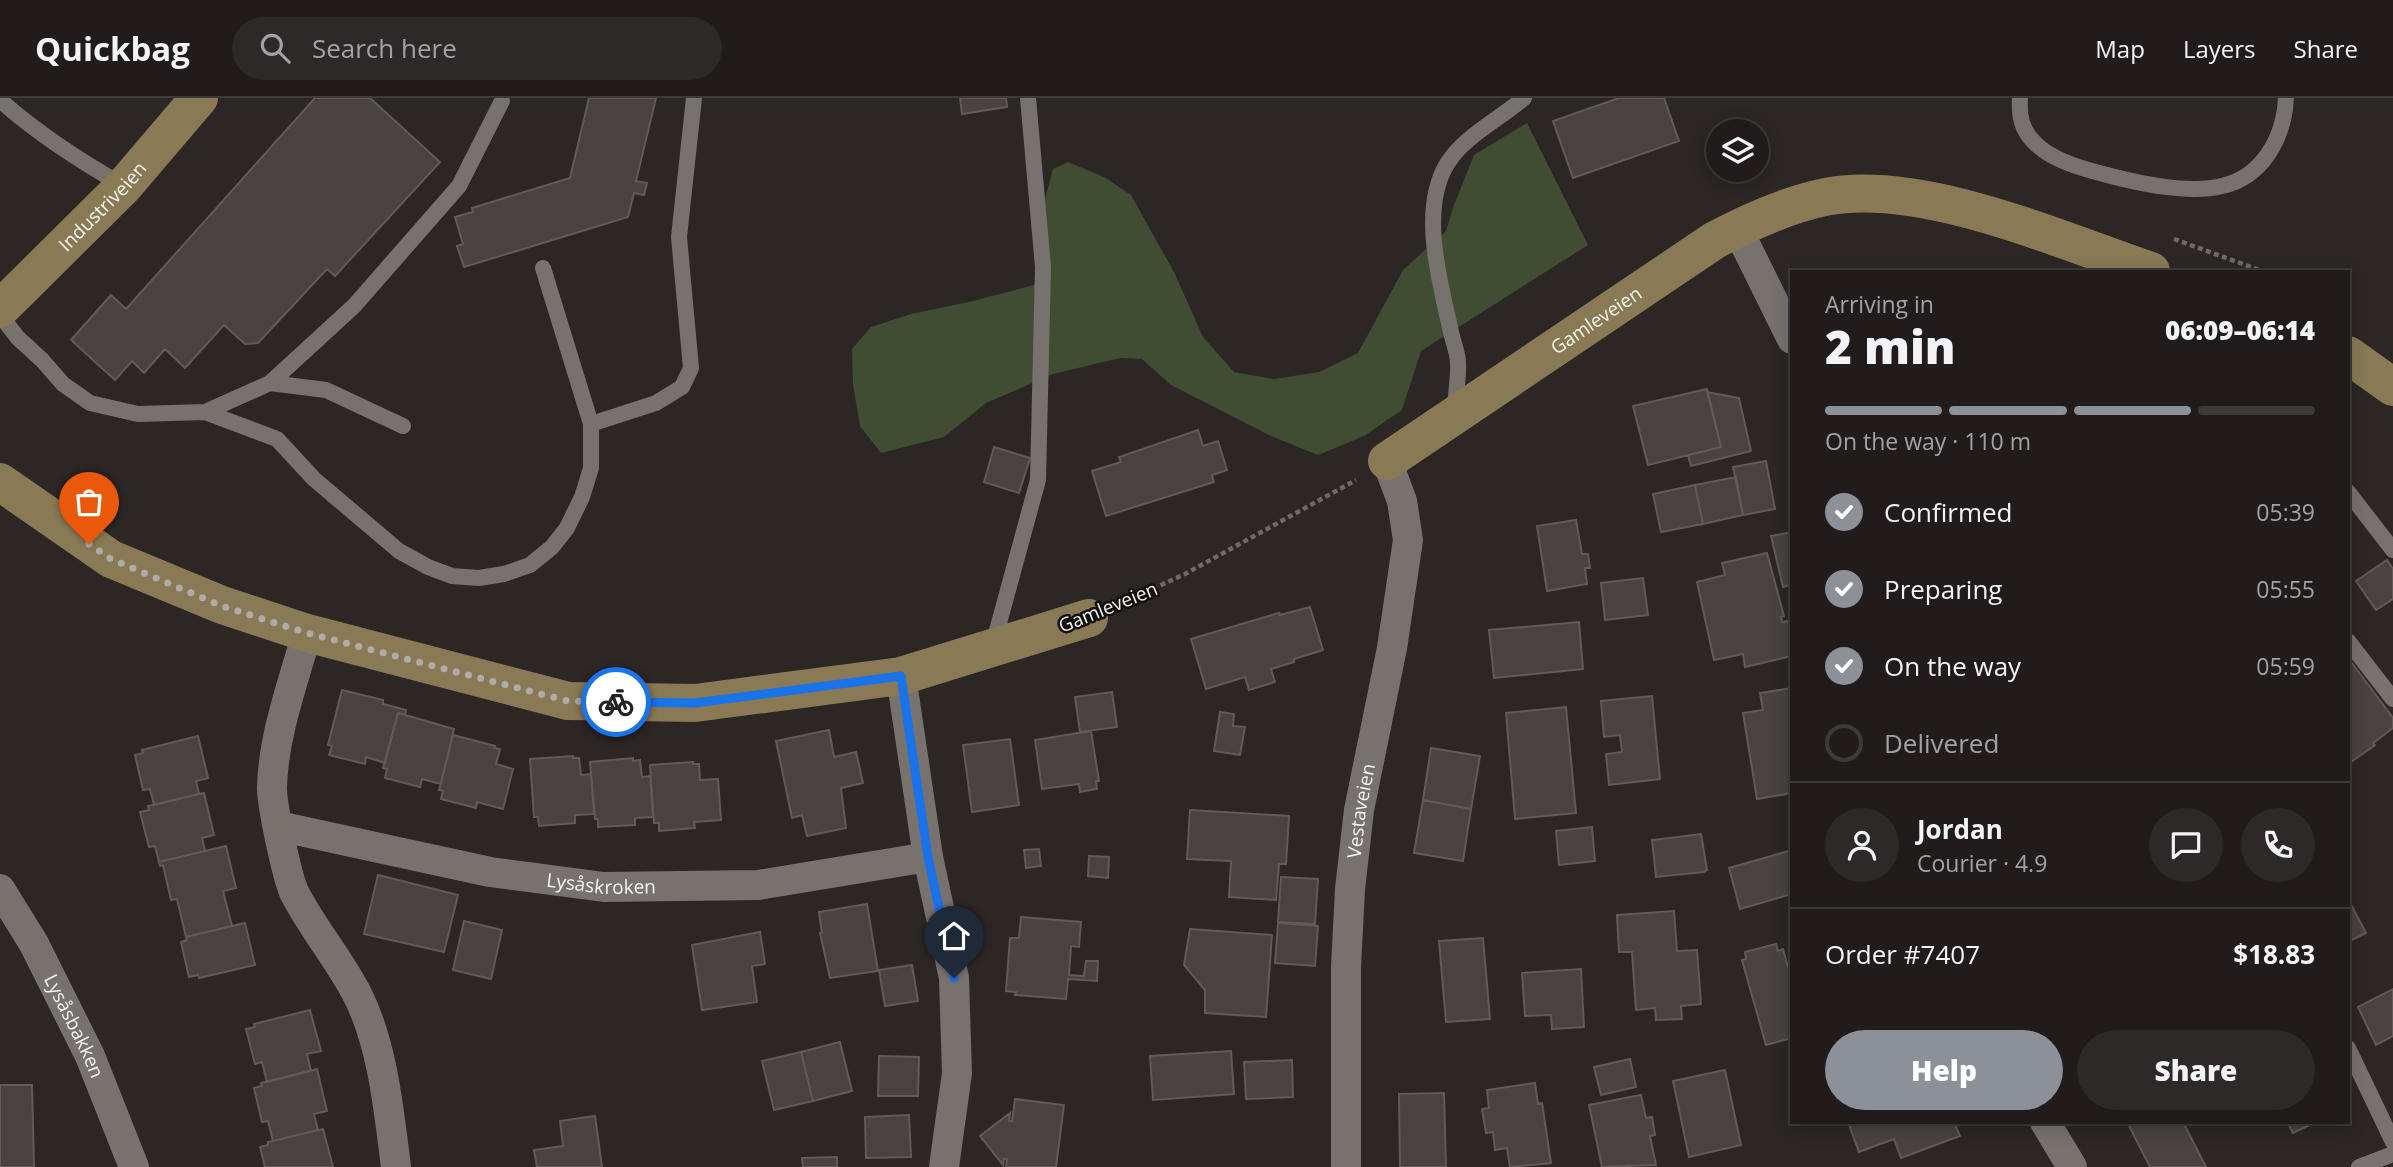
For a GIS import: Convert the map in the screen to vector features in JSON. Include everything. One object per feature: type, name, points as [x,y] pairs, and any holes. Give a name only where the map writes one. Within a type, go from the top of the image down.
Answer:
[{"type":"street","name":"Industriveien","points":[[0,309],[124,187],[199,98]]},
{"type":"street","name":"Gamleveien","points":[[1387,461],[1689,256],[1737,228],[1773,213],[1827,197],[1852,194],[1904,196],[1982,214],[2148,270]]},
{"type":"street","points":[[1737,228],[1790,335]]},
{"type":"street","points":[[2350,356],[2393,387]]},
{"type":"street","name":"Vestaveien","points":[[1346,1167],[1346,967],[1350,889],[1359,810],[1392,648],[1408,540],[1402,501],[1387,461]]},
{"type":"street","name":"Gamleveien","points":[[0,482],[111,559],[222,606],[307,633],[568,701],[695,703],[901,676],[1089,618]]},
{"type":"street","points":[[307,633],[278,746],[272,789],[278,826],[293,890],[359,998],[373,1040],[387,1101],[396,1167]]},
{"type":"street","points":[[901,676],[928,857],[954,978],[957,1073],[944,1167]]},
{"type":"street","name":"Lysåskroken","points":[[278,826],[490,872],[604,887],[758,885],[928,857]]},
{"type":"street","name":"Lysåsbakken","points":[[0,890],[34,944],[90,1056],[134,1167]]},
{"type":"street","points":[[2046,1124],[2072,1167]]},
{"type":"lane","points":[[590,425],[656,403],[682,387],[691,368],[679,237],[694,98]]},
{"type":"lane","points":[[993,648],[1038,480],[1043,267],[1028,98]]},
{"type":"lane","points":[[1455,417],[1458,363],[1433,228],[1433,207],[1438,183],[1448,162],[1464,145],[1524,98]]},
{"type":"lane","points":[[2020,98],[2020,112],[2026,132],[2036,145],[2050,154],[2093,172],[2169,188],[2225,186],[2256,168],[2278,138],[2285,117],[2286,98]]},
{"type":"lane","points":[[0,100],[23,121],[74,157],[124,187]]},
{"type":"lane","points":[[205,412],[270,383],[354,306],[459,186],[502,101]]},
{"type":"lane","points":[[0,315],[18,338],[63,384],[90,403],[138,414],[205,412],[277,439],[314,479],[399,551],[453,576],[479,578],[504,574],[530,565],[552,547],[567,528],[582,497],[591,468],[590,425],[543,268]]},
{"type":"lane","points":[[270,383],[326,390],[403,426]]},
{"type":"lane","points":[[2350,495],[2393,550]]},
{"type":"lane","points":[[2350,644],[2393,699]]},
{"type":"lane","points":[[2350,1052],[2393,1142]]},
{"type":"lane","points":[[2359,1167],[2393,1154]]},
{"type":"path","name":"Gamleveien","points":[[1089,618],[1185,574],[1317,503],[1387,461]]},
{"type":"green space","points":[[1527,123],[1588,245],[1421,351],[1402,410],[1364,436],[1318,455],[1269,435],[1171,385],[1142,359],[1120,358],[1053,374],[986,403],[944,437],[881,453],[860,426],[853,385],[852,349],[871,327],[911,314],[1049,281],[1045,199],[1053,169],[1068,162],[1104,177],[1131,195],[1174,272],[1203,337],[1234,372],[1274,379],[1319,372],[1358,353],[1403,270],[1446,231],[1474,155]]},
{"type":"building","points":[[315,98],[370,98],[440,162],[335,276],[327,269],[258,343],[245,344],[224,325],[185,368],[165,349],[144,373],[132,361],[115,380],[71,340],[111,295],[126,309]]},
{"type":"building","points":[[589,98],[656,98],[636,181],[647,183],[644,195],[634,193],[628,217],[464,267],[457,246],[463,244],[455,217],[473,212],[472,208],[570,178]]},
{"type":"building","points":[[960,98],[1006,98],[1007,107],[962,114]]},
{"type":"building","points":[[1619,98],[1664,98],[1679,141],[1573,178],[1553,121]]},
{"type":"building","points":[[1707,389],[1721,447],[1648,465],[1633,406]]},
{"type":"building","points":[[1707,392],[1739,398],[1751,451],[1691,466],[1688,455],[1721,447]]},
{"type":"building","points":[[1198,430],[1203,446],[1218,441],[1227,470],[1212,475],[1214,482],[1106,516],[1092,471],[1121,462],[1119,457]]},
{"type":"building","points":[[994,447],[1030,458],[1019,493],[984,482]]},
{"type":"building","points":[[1766,461],[1775,509],[1743,515],[1733,467]]},
{"type":"building","points":[[1736,477],[1743,515],[1703,524],[1695,485]]},
{"type":"building","points":[[1695,485],[1703,524],[1661,532],[1653,494]]},
{"type":"building","points":[[1576,520],[1582,554],[1588,554],[1590,568],[1585,568],[1587,584],[1547,591],[1537,526]]},
{"type":"building","points":[[1790,532],[1790,585],[1783,587],[1771,536]]},
{"type":"building","points":[[1767,553],[1784,616],[1781,617],[1782,622],[1788,621],[1790,656],[1745,667],[1743,654],[1714,660],[1697,582],[1725,575],[1722,563]]},
{"type":"building","points":[[2387,560],[2393,569],[2393,599],[2376,610],[2356,581]]},
{"type":"building","points":[[1643,578],[1648,615],[1605,620],[1601,583]]},
{"type":"building","points":[[1310,607],[1323,650],[1271,669],[1275,682],[1249,690],[1245,677],[1206,689],[1191,639],[1279,613],[1280,615]]},
{"type":"building","points":[[1579,622],[1583,669],[1494,678],[1489,630]]},
{"type":"building","points":[[2352,663],[2393,718],[2393,728],[2350,763]]},
{"type":"building","points":[[1790,688],[1790,793],[1757,799],[1743,713],[1763,710],[1760,693]]},
{"type":"building","points":[[342,690],[383,700],[383,704],[406,710],[405,715],[398,713],[385,763],[366,757],[365,764],[329,755],[332,746],[328,745]]},
{"type":"building","points":[[1112,692],[1117,727],[1080,732],[1075,697]]},
{"type":"building","points":[[1652,696],[1660,779],[1609,785],[1606,754],[1622,752],[1620,735],[1604,737],[1601,701]]},
{"type":"building","points":[[1566,707],[1576,813],[1515,819],[1506,713]]},
{"type":"building","points":[[1220,712],[1234,714],[1233,726],[1245,727],[1240,755],[1214,751]]},
{"type":"building","points":[[398,713],[454,729],[441,784],[422,779],[420,787],[385,778],[387,769],[383,768]]},
{"type":"building","points":[[829,730],[834,757],[856,752],[863,783],[841,788],[846,828],[807,836],[802,815],[792,818],[776,741]]},
{"type":"building","points":[[1091,731],[1099,781],[1096,781],[1097,789],[1080,792],[1079,784],[1042,789],[1035,740]]},
{"type":"building","points":[[453,735],[500,749],[496,764],[513,769],[503,809],[477,802],[476,808],[441,799],[443,791],[439,790]]},
{"type":"building","points":[[198,736],[208,778],[196,781],[199,794],[154,805],[150,789],[143,790],[135,755],[143,753],[142,750]]},
{"type":"building","points":[[1010,739],[1019,805],[972,812],[963,745]]},
{"type":"building","points":[[1431,748],[1480,756],[1471,809],[1423,800]]},
{"type":"building","points":[[573,756],[579,758],[581,775],[591,774],[594,814],[575,815],[575,823],[539,826],[538,817],[534,817],[530,759]]},
{"type":"building","points":[[633,758],[633,761],[640,760],[642,777],[650,776],[653,817],[635,818],[635,825],[598,827],[590,762]]},
{"type":"building","points":[[693,762],[699,764],[700,780],[718,779],[721,820],[694,822],[695,828],[659,831],[659,823],[654,823],[650,765]]},
{"type":"building","points":[[204,793],[214,835],[202,838],[205,851],[159,862],[155,846],[149,847],[140,812],[149,810],[148,806]]},
{"type":"building","points":[[1423,800],[1471,809],[1463,861],[1414,853]]},
{"type":"building","points":[[1190,810],[1289,816],[1286,864],[1279,864],[1276,900],[1229,897],[1231,861],[1187,859]]},
{"type":"building","points":[[1592,827],[1595,861],[1559,865],[1556,831]]},
{"type":"building","points":[[1701,834],[1707,870],[1656,877],[1652,840]]},
{"type":"building","points":[[226,846],[236,888],[223,891],[232,926],[186,937],[177,899],[171,900],[163,865],[160,866],[159,862]]},
{"type":"building","points":[[1039,849],[1041,866],[1026,868],[1024,850]]},
{"type":"building","points":[[1790,851],[1790,895],[1740,909],[1729,868]]},
{"type":"building","points":[[1089,856],[1109,857],[1108,878],[1088,876]]},
{"type":"building","points":[[378,875],[458,895],[444,952],[364,934]]},
{"type":"building","points":[[1281,877],[1318,879],[1315,924],[1278,922]]},
{"type":"building","points":[[2350,903],[2366,933],[2350,941]]},
{"type":"building","points":[[867,904],[878,971],[830,978],[820,933],[819,912]]},
{"type":"building","points":[[1674,911],[1677,951],[1697,950],[1701,1004],[1681,1006],[1682,1019],[1656,1020],[1655,1008],[1636,1010],[1632,952],[1619,952],[1617,915]]},
{"type":"building","points":[[1021,917],[1081,922],[1079,947],[1071,946],[1069,975],[1084,976],[1086,961],[1098,961],[1097,981],[1068,979],[1066,999],[1015,995],[1016,992],[1006,991],[1010,938],[1019,938]]},
{"type":"building","points":[[464,921],[502,930],[491,979],[453,970]]},
{"type":"building","points":[[245,923],[255,965],[199,978],[198,975],[189,977],[181,942],[187,940],[186,937]]},
{"type":"building","points":[[1278,923],[1318,926],[1315,966],[1275,963]]},
{"type":"building","points":[[1190,929],[1272,935],[1266,1017],[1205,1013],[1205,990],[1184,965]]},
{"type":"building","points":[[760,932],[765,964],[752,966],[757,1002],[702,1010],[692,945]]},
{"type":"building","points":[[1483,938],[1490,1019],[1446,1022],[1439,941]]},
{"type":"building","points":[[1776,944],[1778,951],[1783,949],[1790,966],[1790,1039],[1766,1045],[1742,960],[1746,959],[1745,952]]},
{"type":"building","points":[[912,965],[918,1001],[885,1006],[879,970]]},
{"type":"building","points":[[1581,969],[1584,1027],[1552,1029],[1551,1015],[1525,1016],[1522,973]]},
{"type":"building","points":[[2393,989],[2393,1036],[2376,1045],[2358,1007]]},
{"type":"building","points":[[310,1010],[321,1051],[307,1054],[311,1071],[267,1082],[262,1062],[255,1064],[246,1029],[255,1027],[254,1024]]},
{"type":"building","points":[[840,1042],[852,1091],[813,1101],[801,1052]]},
{"type":"building","points":[[1231,1051],[1234,1094],[1153,1100],[1150,1056]]},
{"type":"building","points":[[801,1052],[813,1101],[774,1110],[762,1061]]},
{"type":"building","points":[[879,1056],[919,1057],[918,1096],[878,1096]]},
{"type":"building","points":[[1630,1059],[1636,1087],[1601,1095],[1594,1067]]},
{"type":"building","points":[[1292,1060],[1293,1097],[1246,1099],[1244,1062]]},
{"type":"building","points":[[317,1069],[327,1111],[314,1114],[318,1130],[273,1141],[268,1121],[262,1122],[254,1088],[262,1086],[261,1083]]},
{"type":"building","points":[[1725,1070],[1741,1145],[1689,1157],[1673,1081]]},
{"type":"building","points":[[1535,1083],[1538,1104],[1542,1103],[1551,1163],[1510,1167],[1507,1148],[1495,1150],[1493,1132],[1486,1133],[1482,1109],[1489,1108],[1487,1090]]},
{"type":"building","points":[[0,1085],[32,1085],[34,1167],[0,1167]]},
{"type":"building","points":[[1444,1093],[1446,1167],[1400,1167],[1399,1094]]},
{"type":"building","points":[[1641,1095],[1646,1118],[1652,1117],[1655,1135],[1650,1136],[1656,1165],[1602,1167],[1589,1105]]},
{"type":"building","points":[[1015,1099],[1064,1105],[1056,1167],[1006,1167],[1007,1159],[1004,1159],[1003,1165],[980,1136],[1010,1113],[1009,1121],[1012,1121]]},
{"type":"building","points":[[909,1115],[911,1157],[866,1158],[865,1117]]},
{"type":"building","points":[[595,1116],[602,1167],[537,1167],[534,1150],[563,1146],[560,1121]]},
{"type":"building","points":[[1849,1124],[1955,1124],[1960,1136],[1901,1158],[1894,1139],[1859,1152]]},
{"type":"building","points":[[2184,1124],[2206,1167],[2150,1167],[2129,1126]]},
{"type":"building","points":[[2288,1124],[2312,1124],[2293,1133]]},
{"type":"building","points":[[323,1129],[333,1167],[265,1167],[260,1147],[268,1145],[268,1142]]},
{"type":"building","points":[[837,1157],[837,1167],[803,1167],[802,1158]]},
{"type":"way so far","points":[[89,544],[111,559],[222,606],[307,633],[568,701],[616,702]]},
{"type":"route","points":[[616,702],[695,703],[901,676],[928,857],[954,978]]}]
